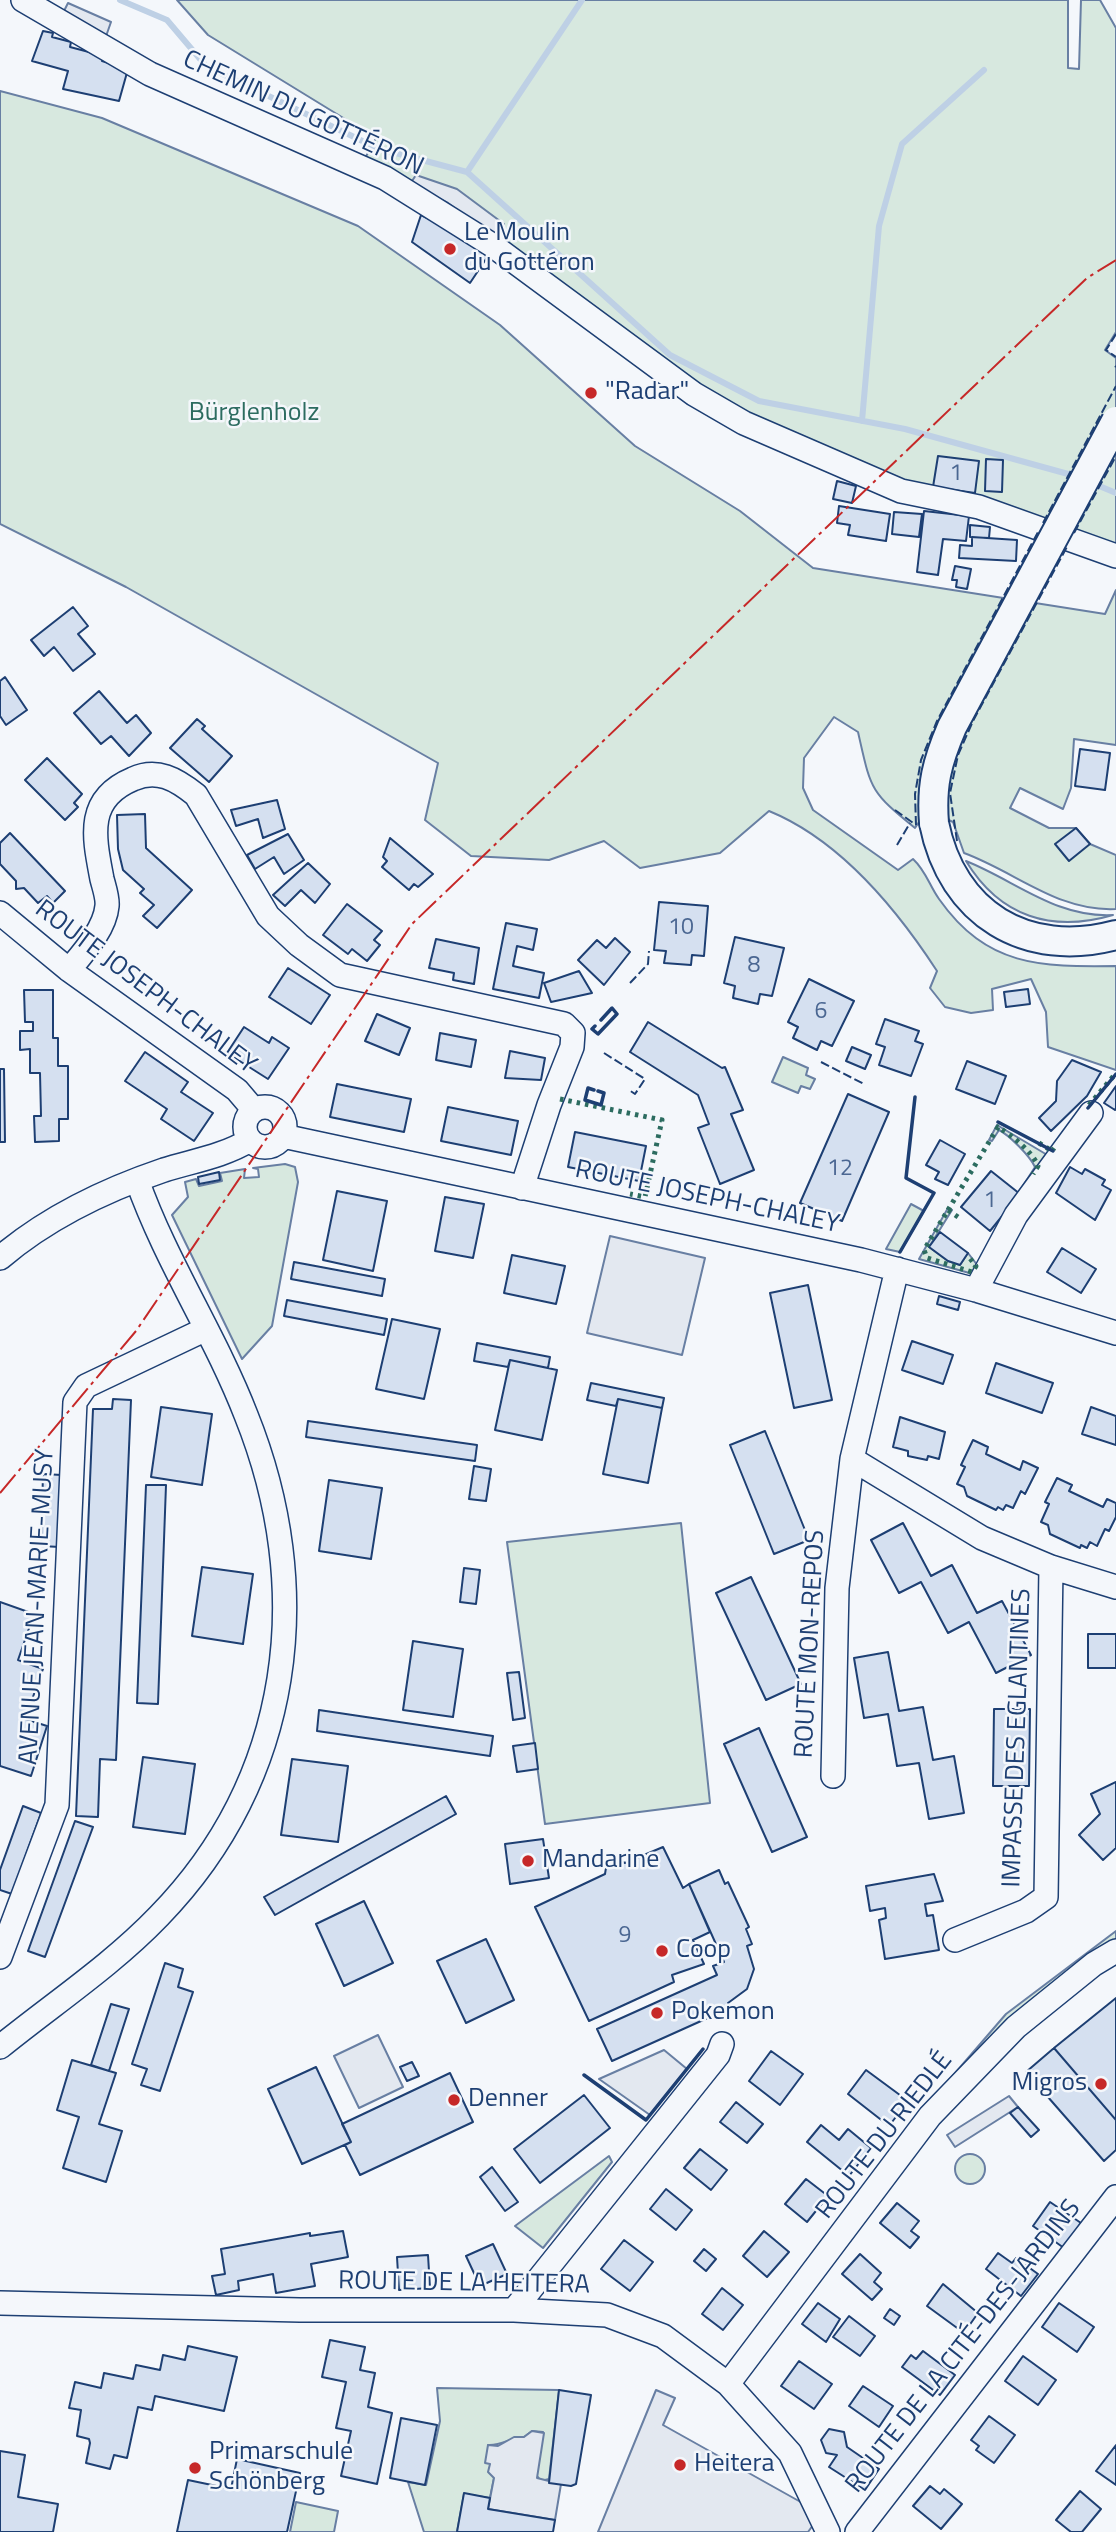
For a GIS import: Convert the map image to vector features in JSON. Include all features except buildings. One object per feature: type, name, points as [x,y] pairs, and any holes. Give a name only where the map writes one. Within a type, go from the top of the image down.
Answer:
[{"type":"main road","points":[[1116,421],[952,727],[937,762],[932,797],[934,823],[943,859],[956,884],[974,906],[1001,924],[1037,939],[1066,943],[1116,935]]},
{"type":"street","name":"CHEMIN DU GOTTÉRON","points":[[23,0],[149,75],[385,178],[492,245],[694,394],[744,423],[901,491],[979,507],[1116,556]]},
{"type":"street","points":[[69,970],[93,940],[107,906],[95,821],[103,799],[124,782],[142,774],[163,774],[181,783],[195,795],[268,916],[299,945],[340,975],[564,1024],[573,1032],[572,1047],[549,1105],[522,1188]]},
{"type":"street","name":"ROUTE JOSEPH-CHALEY","points":[[0,912],[69,970],[237,1090],[254,1110]]},
{"type":"street","name":"ROUTE JOSEPH-CHALEY","points":[[266,1107],[278,1112],[285,1123],[283,1136],[267,1147],[250,1140],[245,1124],[254,1110],[266,1107]]},
{"type":"street","points":[[976,1290],[1016,1215],[1091,1114]]},
{"type":"street","name":"ROUTE JOSEPH-CHALEY","points":[[283,1136],[696,1223],[897,1269],[1116,1333]]},
{"type":"street","points":[[0,1258],[59,1215],[137,1180],[237,1148],[250,1140]]},
{"type":"street","points":[[0,2047],[140,1934],[199,1868],[230,1819],[256,1768],[272,1714],[286,1629],[285,1559],[270,1483],[246,1413],[175,1269],[137,1180]]},
{"type":"street","name":"ROUTE MON-REPOS","points":[[834,1776],[836,1588],[852,1459],[897,1269]]},
{"type":"street","name":"AVENUE JEAN-MARIE-MUSY","points":[[0,1957],[57,1805],[75,1402],[86,1386],[206,1329]]},
{"type":"street","points":[[852,1459],[982,1538],[1051,1567],[1116,1587]]},
{"type":"street","name":"IMPASSE DES EGLANTINES","points":[[955,1940],[1026,1911],[1046,1897],[1051,1567]]},
{"type":"street","name":"ROUTE DU RIEDLÉ","points":[[728,2384],[930,2116],[1016,2027],[1094,1964],[1116,1951]]},
{"type":"street","points":[[514,2310],[710,2065],[722,2044]]},
{"type":"street","name":"ROUTE DE LA CITÉ-DES-JARDINS","points":[[857,2532],[1116,2197]]},
{"type":"street","name":"ROUTE DE LA HEITERA","points":[[0,2304],[300,2310],[514,2310],[607,2315],[663,2336],[728,2384],[790,2453],[828,2532]]},
{"type":"green space","points":[[177,0],[1068,0],[1068,68],[1079,69],[1081,0],[1100,0],[1116,28],[1116,332],[1105,350],[1116,358],[1116,548],[878,476],[802,445],[720,401],[643,349],[494,237],[503,225],[410,184],[364,160],[376,138],[208,35]]},
{"type":"green space","name":"Bürglenholz","points":[[0,91],[102,118],[358,226],[500,325],[635,446],[740,511],[813,568],[1105,614],[1116,590],[1116,745],[1074,739],[1071,788],[1063,809],[1020,788],[1010,808],[1049,828],[1076,828],[1090,844],[1116,855],[1116,909],[1095,908],[1056,898],[964,853],[953,822],[942,817],[923,816],[915,828],[880,796],[874,787],[858,732],[834,717],[804,758],[803,788],[813,810],[898,870],[913,859],[957,921],[976,938],[996,950],[1039,963],[1116,966],[1116,1070],[1048,1047],[1046,1012],[1031,979],[992,989],[993,1010],[971,1013],[945,1007],[930,988],[937,971],[885,900],[843,858],[819,839],[769,811],[720,853],[640,868],[604,841],[549,860],[471,856],[425,820],[438,763],[126,587],[0,524]]},
{"type":"green space","points":[[966,861],[1055,905],[1073,911],[1113,915],[1069,922],[1029,916],[995,896]]},
{"type":"green space","points":[[783,1057],[808,1068],[806,1075],[815,1079],[810,1089],[801,1086],[798,1093],[772,1082]]},
{"type":"green space","points":[[997,1125],[1049,1156],[1019,1192],[1035,1167],[1019,1146],[999,1130],[992,1141],[989,1140]]},
{"type":"green space","points":[[285,1164],[295,1167],[298,1182],[272,1326],[242,1359],[172,1215],[188,1197],[185,1182],[196,1179],[199,1186],[222,1181],[220,1173],[245,1169],[244,1178],[259,1177],[258,1169],[253,1168]]},
{"type":"green space","points":[[911,1204],[924,1211],[900,1252],[886,1249]]},
{"type":"green space","points":[[948,1208],[952,1210],[929,1247],[948,1261],[960,1265],[968,1253],[978,1266],[973,1274],[919,1259]]},
{"type":"green space","points":[[681,1523],[710,1803],[545,1824],[507,1542]]},
{"type":"green space","points":[[1116,1931],[1116,1939],[1072,1971],[931,2101],[1006,2014]]},
{"type":"green space","points":[[970,2154],[981,2158],[985,2169],[981,2180],[970,2184],[959,2180],[955,2169],[959,2158]]},
{"type":"green space","points":[[609,2156],[612,2162],[543,2248],[515,2226]]},
{"type":"green space","points":[[437,2388],[559,2390],[549,2479],[541,2481],[536,2475],[543,2432],[532,2431],[524,2437],[488,2445],[494,2478],[490,2498],[464,2494],[457,2532],[424,2532],[408,2482],[426,2485],[440,2421]]},
{"type":"green space","points":[[296,2502],[338,2511],[334,2532],[290,2532]]},
{"type":"shaded area","points":[[68,3],[111,22],[104,42],[62,15]]},
{"type":"shaded area","points":[[416,175],[457,189],[504,224],[494,237],[448,203],[410,184]]},
{"type":"shaded area","points":[[610,1236],[705,1258],[682,1355],[587,1333]]},
{"type":"shaded area","points":[[378,2035],[403,2087],[359,2108],[334,2056]]},
{"type":"shaded area","points":[[664,2050],[687,2069],[650,2115],[599,2079]]},
{"type":"shaded area","points":[[1009,2096],[1018,2107],[955,2147],[947,2135]]},
{"type":"shaded area","name":"Heitera","points":[[656,2390],[675,2398],[663,2425],[806,2505],[816,2521],[808,2532],[598,2532]]},
{"type":"shaded area","points":[[532,2431],[544,2433],[537,2478],[561,2484],[555,2520],[488,2509],[494,2478],[488,2472],[490,2464],[485,2463],[488,2445],[498,2446],[514,2437],[524,2437]]},
{"type":"waterway","points":[[120,0],[167,20],[206,66],[377,148],[467,172],[670,355],[759,401],[905,429],[1079,477]]},
{"type":"waterway","points":[[467,172],[582,0]]},
{"type":"waterway","points":[[862,421],[879,226],[902,144],[984,70]]},
{"type":"waterway","points":[[1092,483],[1116,493]]},
{"type":"hedge","points":[[1089,1105],[1116,1073]]},
{"type":"hedge","points":[[560,1099],[662,1120],[645,1197],[630,1194]]},
{"type":"hedge","points":[[948,1210],[998,1127],[1031,1155],[1038,1166],[1033,1174]]},
{"type":"hedge","points":[[1039,1143],[1052,1151],[1054,1148]]},
{"type":"hedge","points":[[958,1217],[948,1210],[924,1250],[927,1258],[972,1272],[976,1266],[968,1256]]},
{"type":"fence","points":[[1116,334],[1106,350],[1116,357]]},
{"type":"fence","points":[[1043,523],[1116,386]]},
{"type":"fence","points":[[1074,533],[1116,456]]},
{"type":"fence","points":[[916,825],[915,794],[921,760],[937,721],[1038,532]]},
{"type":"fence","points":[[957,841],[950,793],[958,755],[973,721],[1068,545]]},
{"type":"fence","points":[[895,810],[916,825]]},
{"type":"fence","points":[[897,845],[910,823]]},
{"type":"fence","points":[[630,983],[648,964],[649,951]]},
{"type":"fence","points":[[604,1053],[645,1079],[635,1094],[629,1090]]},
{"type":"fence","points":[[821,1062],[864,1084]]},
{"type":"wall","points":[[595,1026],[592,1029],[598,1034],[617,1014],[612,1008],[601,1020]]},
{"type":"wall","points":[[1088,1108],[1116,1074]]},
{"type":"wall","points":[[594,1090],[588,1088],[585,1100],[601,1105],[604,1093],[598,1091]]},
{"type":"wall","points":[[900,1252],[934,1193],[906,1178],[915,1097]]},
{"type":"wall","points":[[998,1122],[1053,1151]]},
{"type":"wall","points":[[584,2075],[646,2120],[703,2049]]},
{"type":"power","points":[[0,1493],[136,1331],[412,924],[1087,278],[1116,260]]},
{"type":"place","name":"Le Moulin du Gottéron","points":[[450,249]]},
{"type":"place","name":"\"Radar\"","points":[[591,393]]},
{"type":"place","name":"Mandarine","points":[[528,1861]]},
{"type":"place","name":"Coop","points":[[662,1951]]},
{"type":"place","name":"Pokemon","points":[[657,2013]]},
{"type":"place","name":"Migros","points":[[1101,2084]]},
{"type":"place","name":"Denner","points":[[454,2100]]},
{"type":"place","name":"Heitera","points":[[680,2465]]},
{"type":"place","name":"Primarschule Schönberg","points":[[195,2468]]}]
